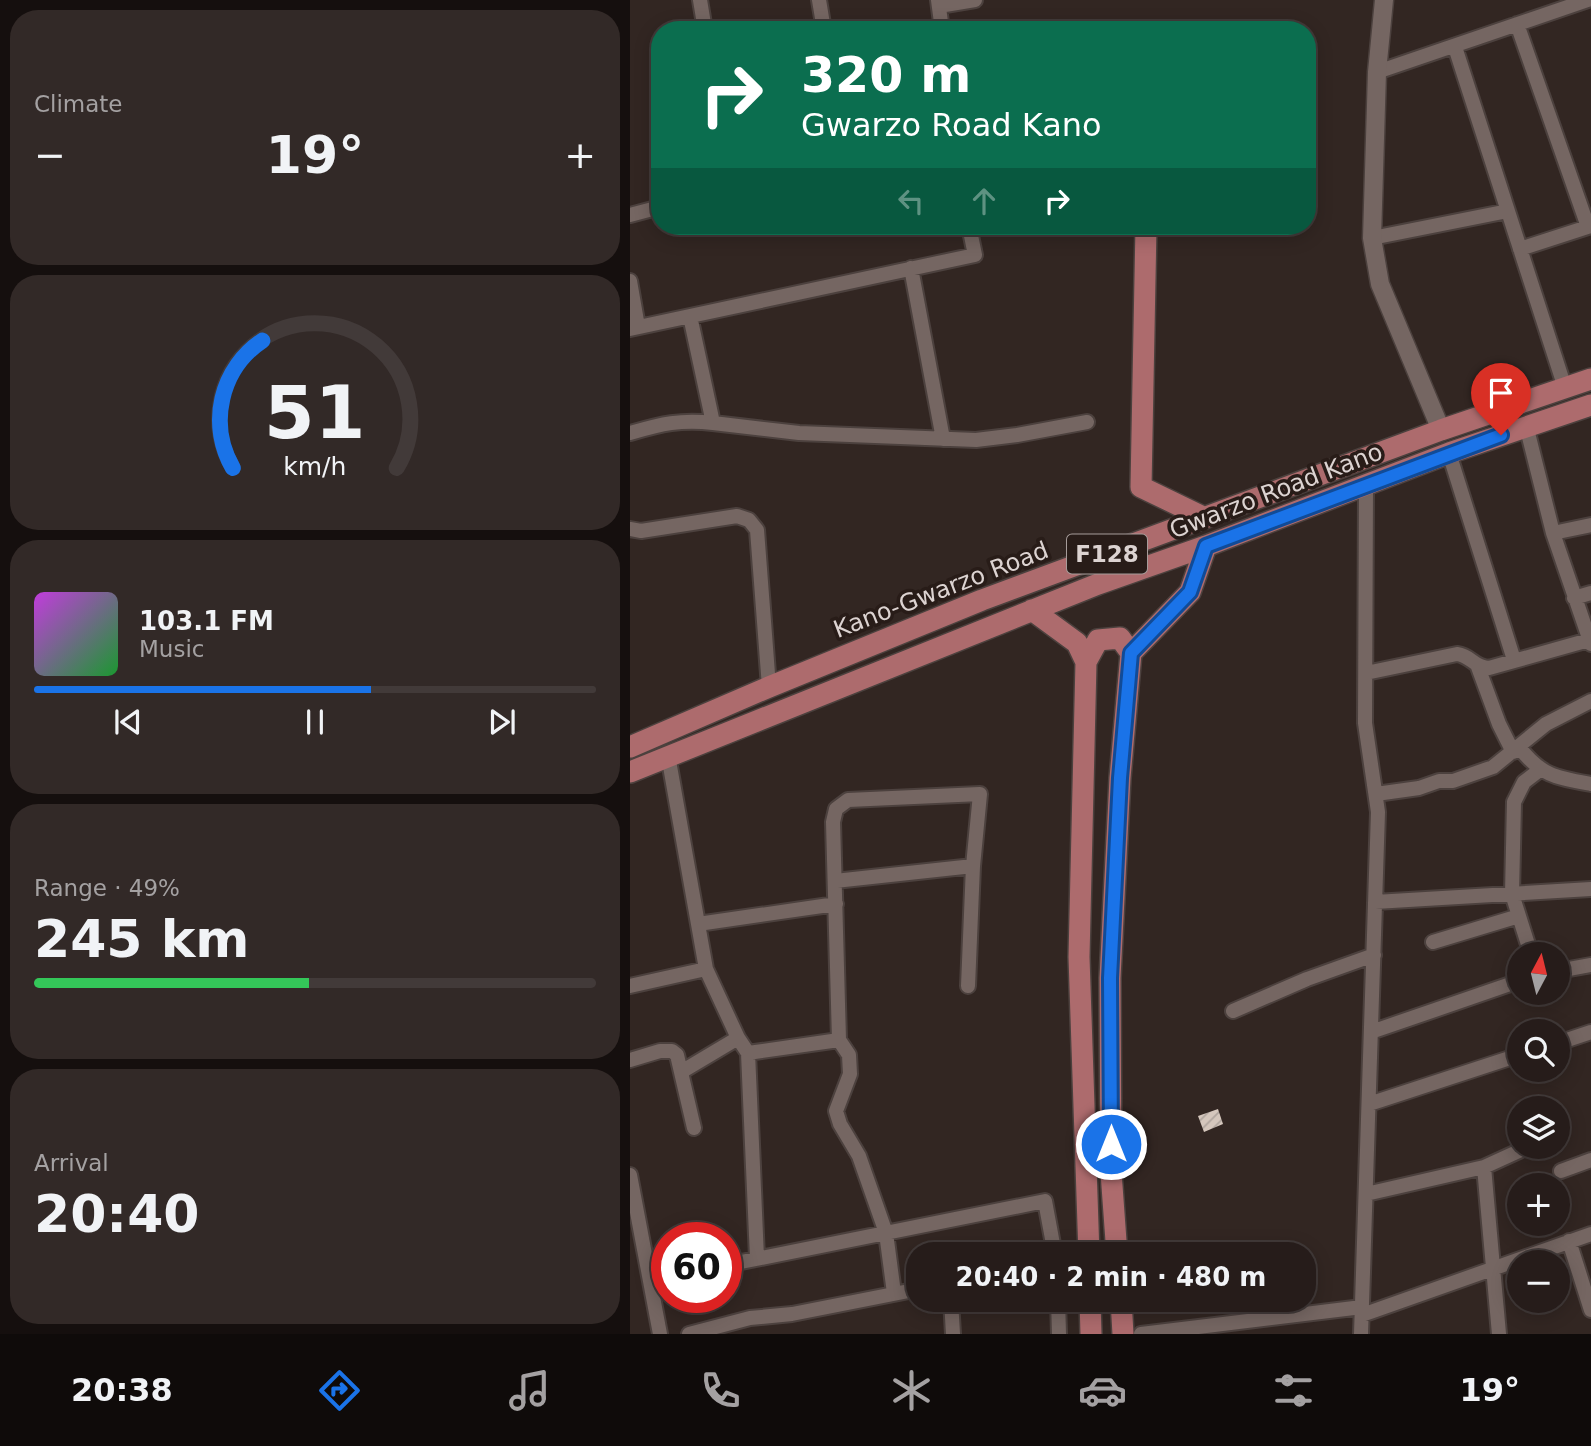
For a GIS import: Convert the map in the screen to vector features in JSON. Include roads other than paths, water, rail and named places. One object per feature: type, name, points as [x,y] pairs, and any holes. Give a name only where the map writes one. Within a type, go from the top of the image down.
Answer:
[{"type":"main road","points":[[1146,235],[1141,487],[1205,518]]},
{"type":"main road","name":"Kano-Gwarzo Road","points":[[630,747],[982,600],[1441,430],[1591,379]]},
{"type":"main road","name":"Gwarzo Road Kano","points":[[630,772],[1098,583],[1206,546],[1526,425],[1591,405]]},
{"type":"main road","points":[[1116,1242],[1111,1172],[1110,978],[1120,778],[1131,653],[1190,592],[1206,546]]},
{"type":"main road","points":[[1032,610],[1077,643],[1086,662],[1079,957],[1089,1242]]},
{"type":"main road","points":[[1086,662],[1098,640],[1120,638],[1131,653]]},
{"type":"main road","points":[[1090,1312],[1091,1334]]},
{"type":"main road","points":[[1122,1312],[1123,1334]]},
{"type":"street","points":[[700,0],[704,21]]},
{"type":"street","points":[[819,0],[822,21]]},
{"type":"street","points":[[941,21],[938,3],[975,0]]},
{"type":"street","points":[[1384,0],[1377,72],[1372,238],[1380,284],[1441,430]]},
{"type":"street","points":[[1377,72],[1588,0]]},
{"type":"street","points":[[1517,24],[1589,226],[1520,248]]},
{"type":"street","points":[[1455,47],[1564,388]]},
{"type":"street","points":[[630,215],[651,209]]},
{"type":"street","points":[[1372,238],[1508,211]]},
{"type":"street","points":[[630,281],[634,328],[975,255],[971,235]]},
{"type":"street","points":[[911,268],[943,439]]},
{"type":"street","points":[[690,316],[713,423]]},
{"type":"street","points":[[630,433],[667,422],[693,420],[799,433],[976,440],[1017,436],[1087,422]]},
{"type":"street","points":[[1478,667],[1489,668],[1590,642],[1553,533],[1526,425]]},
{"type":"street","points":[[1449,453],[1514,660]]},
{"type":"street","points":[[1361,1334],[1378,811],[1365,723],[1366,485]]},
{"type":"street","points":[[630,529],[641,531],[737,516],[749,520],[757,530],[769,687]]},
{"type":"street","points":[[1553,533],[1591,525]]},
{"type":"street","points":[[1574,598],[1591,593]]},
{"type":"street","points":[[1366,673],[1457,654],[1465,655],[1478,667],[1499,724],[1516,750],[1557,778],[1591,784]]},
{"type":"street","points":[[1376,794],[1419,788],[1439,781],[1453,781],[1493,767],[1546,724],[1591,701]]},
{"type":"street","points":[[668,755],[706,969],[738,1038],[748,1053],[757,1258]]},
{"type":"street","points":[[1527,942],[1512,894],[1514,802],[1524,782],[1541,769]]},
{"type":"street","points":[[894,1293],[887,1233],[859,1156],[840,1124],[836,1111],[850,1074],[849,1055],[839,1040],[833,822],[836,808],[848,800],[980,794],[973,866],[968,986]]},
{"type":"street","points":[[835,881],[973,866]]},
{"type":"street","points":[[1376,902],[1591,889]]},
{"type":"street","points":[[698,923],[836,904]]},
{"type":"street","points":[[1433,942],[1519,916]]},
{"type":"street","points":[[1233,1011],[1307,979],[1374,955]]},
{"type":"street","points":[[1570,969],[1591,965]]},
{"type":"street","points":[[630,986],[706,969]]},
{"type":"street","points":[[1371,1032],[1507,985]]},
{"type":"street","points":[[1570,1039],[1591,1032]]},
{"type":"street","points":[[681,1072],[738,1038]]},
{"type":"street","points":[[748,1053],[839,1040]]},
{"type":"street","points":[[630,1060],[660,1051],[672,1051],[677,1055],[694,1128]]},
{"type":"street","points":[[1369,1104],[1507,1059]]},
{"type":"street","points":[[1366,1194],[1484,1167],[1507,1157]]},
{"type":"street","points":[[1561,1171],[1591,1160]]},
{"type":"street","points":[[1484,1167],[1499,1334]]},
{"type":"street","points":[[630,1175],[660,1334]]},
{"type":"street","points":[[742,1261],[1045,1201],[1053,1242]]},
{"type":"street","points":[[1142,1334],[1362,1311],[1591,1234]]},
{"type":"street","points":[[1569,1241],[1591,1310]]},
{"type":"street","points":[[689,1334],[750,1318],[792,1314],[906,1291]]},
{"type":"street","points":[[952,1312],[953,1334]]},
{"type":"street","points":[[1058,1312],[1059,1334]]},
{"type":"street","points":[[750,1318],[752,1334]]}]
